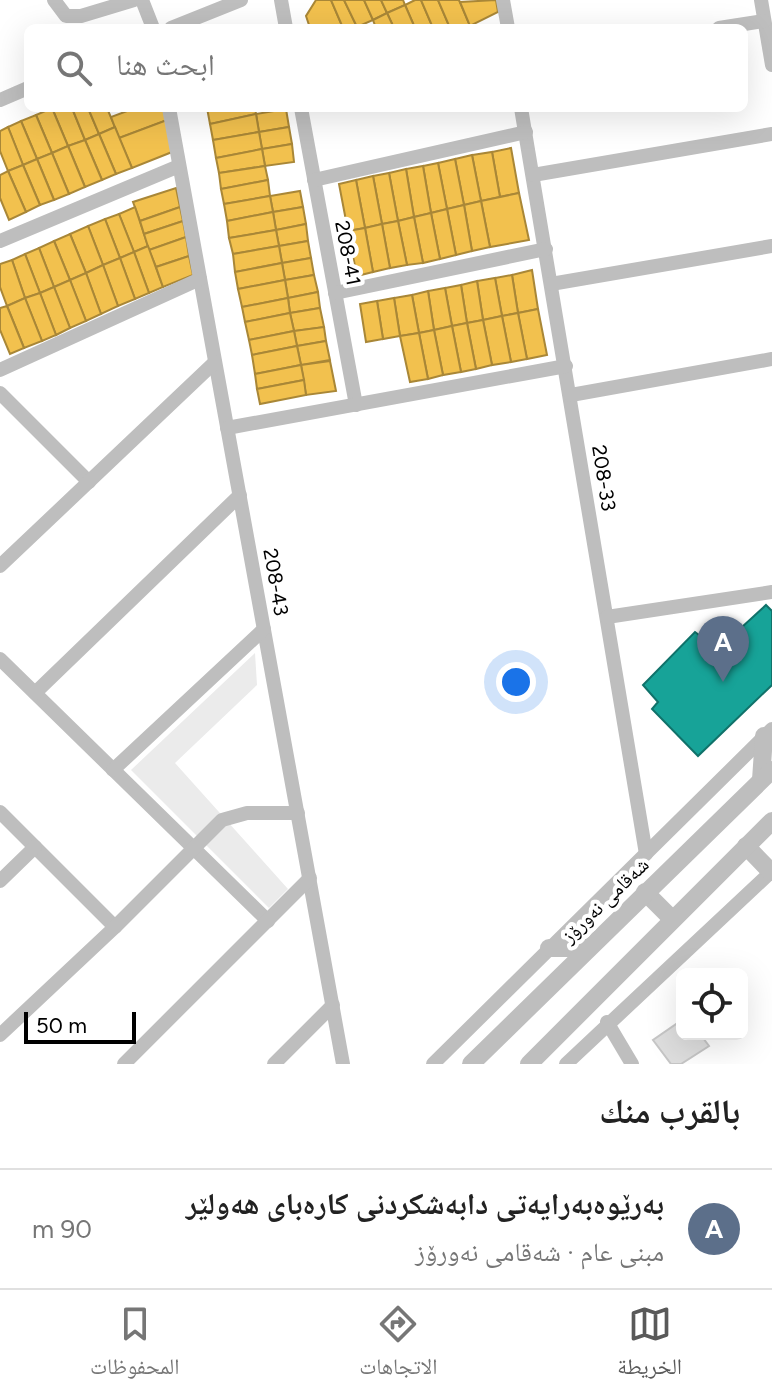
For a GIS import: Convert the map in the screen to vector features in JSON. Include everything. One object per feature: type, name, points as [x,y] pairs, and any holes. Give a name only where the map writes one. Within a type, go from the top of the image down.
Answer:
[{"type":"main road","points":[[767,775],[768,733]]},
{"type":"main road","name":"شەقامی نەورۆز","points":[[471,1064],[767,775]]},
{"type":"main road","points":[[529,1064],[772,821]]},
{"type":"main road","points":[[746,846],[772,871]]},
{"type":"main road","points":[[645,892],[672,919]]},
{"type":"main road","points":[[549,948],[587,948]]},
{"type":"street","points":[[54,0],[66,16],[81,16],[134,0]]},
{"type":"street","points":[[142,0],[151,24]]},
{"type":"street","points":[[181,24],[241,0]]},
{"type":"street","points":[[281,0],[285,24]]},
{"type":"street","points":[[503,0],[503,24]]},
{"type":"street","points":[[761,0],[772,65]]},
{"type":"street","points":[[745,24],[764,21]]},
{"type":"street","points":[[0,100],[24,90]]},
{"type":"street","name":"208-43","points":[[170,112],[343,1064]]},
{"type":"street","name":"208-41","points":[[303,112],[356,405]]},
{"type":"street","name":"208-33","points":[[522,112],[646,854]]},
{"type":"street","points":[[314,180],[526,132]]},
{"type":"street","points":[[533,175],[772,134]]},
{"type":"street","points":[[0,241],[179,166]]},
{"type":"street","points":[[551,284],[772,246]]},
{"type":"street","points":[[335,293],[546,249]]},
{"type":"street","points":[[0,370],[200,279]]},
{"type":"street","points":[[571,395],[772,359]]},
{"type":"street","points":[[2,559],[89,482],[215,362]]},
{"type":"street","points":[[227,428],[566,366]]},
{"type":"street","points":[[0,393],[89,482]]},
{"type":"street","points":[[35,693],[240,495]]},
{"type":"street","points":[[607,617],[772,592]]},
{"type":"street","points":[[113,770],[264,629]]},
{"type":"street","points":[[0,659],[268,921]]},
{"type":"street","points":[[433,1064],[768,733]]},
{"type":"street","points":[[0,812],[115,927]]},
{"type":"street","points":[[0,1035],[115,927],[222,820],[233,814],[298,813]]},
{"type":"street","points":[[0,881],[35,847]]},
{"type":"street","points":[[566,1064],[607,1022],[772,871]]},
{"type":"street","points":[[124,1064],[310,878]]},
{"type":"street","points":[[274,1064],[333,1005]]},
{"type":"street","points":[[607,1022],[632,1064]]},
{"type":"shaded area","points":[[255,653],[257,685],[175,763],[288,889],[269,908],[131,770]]},
{"type":"building: سكن","points":[[316,0],[331,0],[341,24],[309,24],[306,16]]},
{"type":"building: سكن","points":[[331,0],[344,0],[356,24],[341,24]]},
{"type":"building: سكن","points":[[344,0],[364,0],[373,20],[356,24]]},
{"type":"building: سكن","points":[[364,0],[381,0],[387,13],[373,20]]},
{"type":"building: سكن","points":[[381,0],[403,0],[405,5],[387,13]]},
{"type":"building: سكن","points":[[421,0],[431,24],[413,24],[405,5]]},
{"type":"building: سكن","points":[[421,0],[438,0],[448,24],[431,24]]},
{"type":"building: سكن","points":[[438,0],[459,0],[469,24],[448,24]]},
{"type":"building: سكن","points":[[496,0],[498,12],[469,24],[460,2]]},
{"type":"building: سكن","points":[[405,5],[413,24],[392,24],[387,13]]},
{"type":"building: سكن","points":[[387,13],[392,24],[374,24],[373,20]]},
{"type":"building: سكن","points":[[54,112],[74,112],[85,140],[68,146]]},
{"type":"building: سكن","points":[[54,112],[68,146],[52,153],[36,115]]},
{"type":"building: سكن","points":[[74,112],[90,112],[99,134],[85,140]]},
{"type":"building: سكن","points":[[90,112],[109,112],[115,127],[99,134]]},
{"type":"building: سكن","points":[[124,112],[166,112],[167,120],[119,138],[111,117]]},
{"type":"building: سكن","points":[[208,112],[256,112],[256,114],[210,124]]},
{"type":"building: سكن","points":[[286,112],[289,127],[259,132],[256,114]]},
{"type":"building: سكن","points":[[256,114],[259,132],[213,140],[210,124]]},
{"type":"building: سكن","points":[[36,115],[52,153],[37,159],[21,121]]},
{"type":"building: سكن","points":[[167,120],[172,152],[132,168],[119,138]]},
{"type":"building: سكن","points":[[21,121],[37,159],[23,165],[8,127]]},
{"type":"building: سكن","points":[[8,127],[23,165],[8,171],[0,151],[0,131]]},
{"type":"building: سكن","points":[[115,127],[132,168],[116,174],[99,134]]},
{"type":"building: سكن","points":[[289,127],[292,144],[262,149],[259,132]]},
{"type":"building: سكن","points":[[259,132],[262,149],[216,158],[213,140]]},
{"type":"building: سكن","points":[[99,134],[116,174],[102,180],[85,140]]},
{"type":"building: سكن","points":[[85,140],[102,180],[85,187],[68,146]]},
{"type":"building: سكن","points":[[292,144],[294,162],[265,166],[262,149]]},
{"type":"building: سكن","points":[[68,146],[85,187],[69,194],[52,153]]},
{"type":"building: سكن","points":[[511,148],[519,193],[500,197],[492,152]]},
{"type":"building: سكن","points":[[262,149],[265,166],[219,173],[216,158]]},
{"type":"building: سكن","points":[[492,152],[500,197],[481,201],[472,155]]},
{"type":"building: سكن","points":[[52,153],[69,194],[54,200],[37,159]]},
{"type":"building: سكن","points":[[472,155],[481,201],[464,205],[455,159]]},
{"type":"building: سكن","points":[[37,159],[54,200],[40,205],[23,165]]},
{"type":"building: سكن","points":[[455,159],[464,205],[447,209],[438,163]]},
{"type":"building: سكن","points":[[438,163],[447,209],[431,213],[423,166]]},
{"type":"building: سكن","points":[[23,165],[40,205],[26,212],[8,171]]},
{"type":"building: سكن","points":[[265,166],[268,180],[221,189],[219,173]]},
{"type":"building: سكن","points":[[423,166],[431,213],[414,217],[406,169]]},
{"type":"building: سكن","points":[[406,169],[414,217],[398,221],[389,173]]},
{"type":"building: سكن","points":[[8,171],[26,212],[9,220],[0,198],[0,175]]},
{"type":"building: سكن","points":[[389,173],[398,221],[382,224],[373,176]]},
{"type":"building: سكن","points":[[373,176],[382,224],[365,228],[356,180]]},
{"type":"building: سكن","points":[[268,180],[270,196],[224,204],[221,189]]},
{"type":"building: سكن","points":[[356,180],[365,228],[348,231],[339,184]]},
{"type":"building: سكن","points":[[176,188],[180,207],[140,221],[133,202]]},
{"type":"building: سكن","points":[[300,191],[303,207],[273,212],[270,196]]},
{"type":"building: سكن","points":[[519,193],[529,240],[490,247],[481,201]]},
{"type":"building: سكن","points":[[270,196],[273,212],[227,221],[224,204]]},
{"type":"building: سكن","points":[[481,201],[490,247],[472,251],[464,205]]},
{"type":"building: سكن","points":[[464,205],[472,251],[456,255],[447,209]]},
{"type":"building: سكن","points":[[135,207],[148,246],[134,252],[119,214]]},
{"type":"building: سكن","points":[[180,207],[183,221],[144,234],[140,221]]},
{"type":"building: سكن","points":[[303,207],[306,224],[276,230],[273,212]]},
{"type":"building: سكن","points":[[447,209],[456,255],[440,259],[431,213]]},
{"type":"building: سكن","points":[[273,212],[276,230],[229,238],[227,221]]},
{"type":"building: سكن","points":[[431,213],[440,259],[423,263],[414,217]]},
{"type":"building: سكن","points":[[119,214],[134,252],[120,258],[105,219]]},
{"type":"building: سكن","points":[[414,217],[423,263],[407,265],[398,221]]},
{"type":"building: سكن","points":[[105,219],[120,258],[103,265],[88,226]]},
{"type":"building: سكن","points":[[183,221],[186,237],[149,250],[144,234]]},
{"type":"building: سكن","points":[[398,221],[407,265],[390,268],[382,224]]},
{"type":"building: سكن","points":[[306,224],[308,241],[279,246],[276,230]]},
{"type":"building: سكن","points":[[382,224],[390,268],[373,272],[365,228]]},
{"type":"building: سكن","points":[[88,226],[103,265],[86,273],[70,234]]},
{"type":"building: سكن","points":[[365,228],[373,272],[357,276],[348,231]]},
{"type":"building: سكن","points":[[276,230],[279,246],[233,254],[229,238]]},
{"type":"building: سكن","points":[[70,234],[86,273],[70,280],[54,241]]},
{"type":"building: سكن","points":[[186,237],[189,256],[156,267],[149,250]]},
{"type":"building: سكن","points":[[54,241],[70,280],[54,287],[39,248]]},
{"type":"building: سكن","points":[[308,241],[311,258],[282,263],[279,246]]},
{"type":"building: سكن","points":[[148,246],[163,287],[149,293],[134,252]]},
{"type":"building: سكن","points":[[279,246],[282,263],[235,272],[233,254]]},
{"type":"building: سكن","points":[[39,248],[54,287],[40,293],[25,254]]},
{"type":"building: سكن","points":[[134,252],[149,293],[135,299],[120,258]]},
{"type":"building: سكن","points":[[25,254],[40,293],[25,298],[12,260]]},
{"type":"building: سكن","points":[[189,256],[193,275],[163,287],[156,267]]},
{"type":"building: سكن","points":[[120,258],[135,299],[118,306],[103,265]]},
{"type":"building: سكن","points":[[311,258],[314,275],[285,280],[282,263]]},
{"type":"building: سكن","points":[[12,260],[25,298],[7,306],[0,287],[0,264]]},
{"type":"building: سكن","points":[[282,263],[285,280],[238,289],[235,272]]},
{"type":"building: سكن","points":[[103,265],[118,306],[101,314],[86,273]]},
{"type":"building: سكن","points":[[532,270],[538,309],[518,313],[512,275]]},
{"type":"building: سكن","points":[[86,273],[101,314],[86,321],[70,280]]},
{"type":"building: سكن","points":[[314,275],[318,292],[288,298],[285,280]]},
{"type":"building: سكن","points":[[512,275],[518,313],[502,316],[495,278]]},
{"type":"building: سكن","points":[[495,278],[502,316],[483,320],[477,281]]},
{"type":"building: سكن","points":[[70,280],[86,321],[70,328],[54,287]]},
{"type":"building: سكن","points":[[285,280],[288,298],[242,307],[238,289]]},
{"type":"building: سكن","points":[[477,281],[483,320],[467,323],[461,285]]},
{"type":"building: سكن","points":[[461,285],[467,323],[452,326],[445,288]]},
{"type":"building: سكن","points":[[54,287],[70,328],[56,335],[40,293]]},
{"type":"building: سكن","points":[[445,288],[452,326],[434,330],[428,291]]},
{"type":"building: سكن","points":[[428,291],[434,330],[419,333],[412,295]]},
{"type":"building: سكن","points":[[318,292],[320,308],[290,313],[288,298]]},
{"type":"building: سكن","points":[[40,293],[56,335],[42,341],[25,298]]},
{"type":"building: سكن","points":[[412,295],[419,333],[400,336],[394,298]]},
{"type":"building: سكن","points":[[25,298],[42,341],[24,348],[7,306]]},
{"type":"building: سكن","points":[[288,298],[290,313],[245,322],[242,307]]},
{"type":"building: سكن","points":[[394,298],[400,336],[383,339],[377,301]]},
{"type":"building: سكن","points":[[377,301],[383,339],[366,342],[360,304]]},
{"type":"building: سكن","points":[[7,306],[24,348],[10,354],[0,330],[0,308]]},
{"type":"building: سكن","points":[[320,308],[324,327],[294,331],[290,313]]},
{"type":"building: سكن","points":[[538,309],[547,355],[527,359],[518,313]]},
{"type":"building: سكن","points":[[290,313],[294,331],[249,340],[245,322]]},
{"type":"building: سكن","points":[[518,313],[527,359],[511,362],[502,316]]},
{"type":"building: سكن","points":[[502,316],[511,362],[492,365],[483,320]]},
{"type":"building: سكن","points":[[483,320],[492,365],[476,369],[467,323]]},
{"type":"building: سكن","points":[[467,323],[476,369],[461,372],[452,326]]},
{"type":"building: سكن","points":[[452,326],[461,372],[443,375],[434,330]]},
{"type":"building: سكن","points":[[324,327],[326,341],[297,346],[294,331]]},
{"type":"building: سكن","points":[[434,330],[443,375],[428,379],[419,333]]},
{"type":"building: سكن","points":[[294,331],[297,346],[252,355],[249,340]]},
{"type":"building: سكن","points":[[419,333],[428,379],[410,382],[400,336]]},
{"type":"building: سكن","points":[[326,341],[330,360],[301,365],[297,346]]},
{"type":"building: سكن","points":[[297,346],[301,365],[255,374],[252,355]]},
{"type":"building: سكن","points":[[330,361],[336,391],[306,395],[301,365]]},
{"type":"building: سكن","points":[[301,365],[304,380],[257,389],[255,374]]},
{"type":"building: سكن","points":[[304,380],[306,395],[260,404],[257,389]]},
{"type":"building: مرافق عامة","points":[[766,605],[772,611],[772,685],[698,756],[652,709],[658,702],[643,685],[695,632],[718,649]]},
{"type":"building: أخرى","points":[[676,1024],[676,1040],[704,1040],[709,1046],[681,1064],[671,1064],[653,1040]]},
{"type":"place","name":"بەرێوەبەرایەتی دابەشکردنی کارەبای هەولێر","points":[[723,682]]}]
